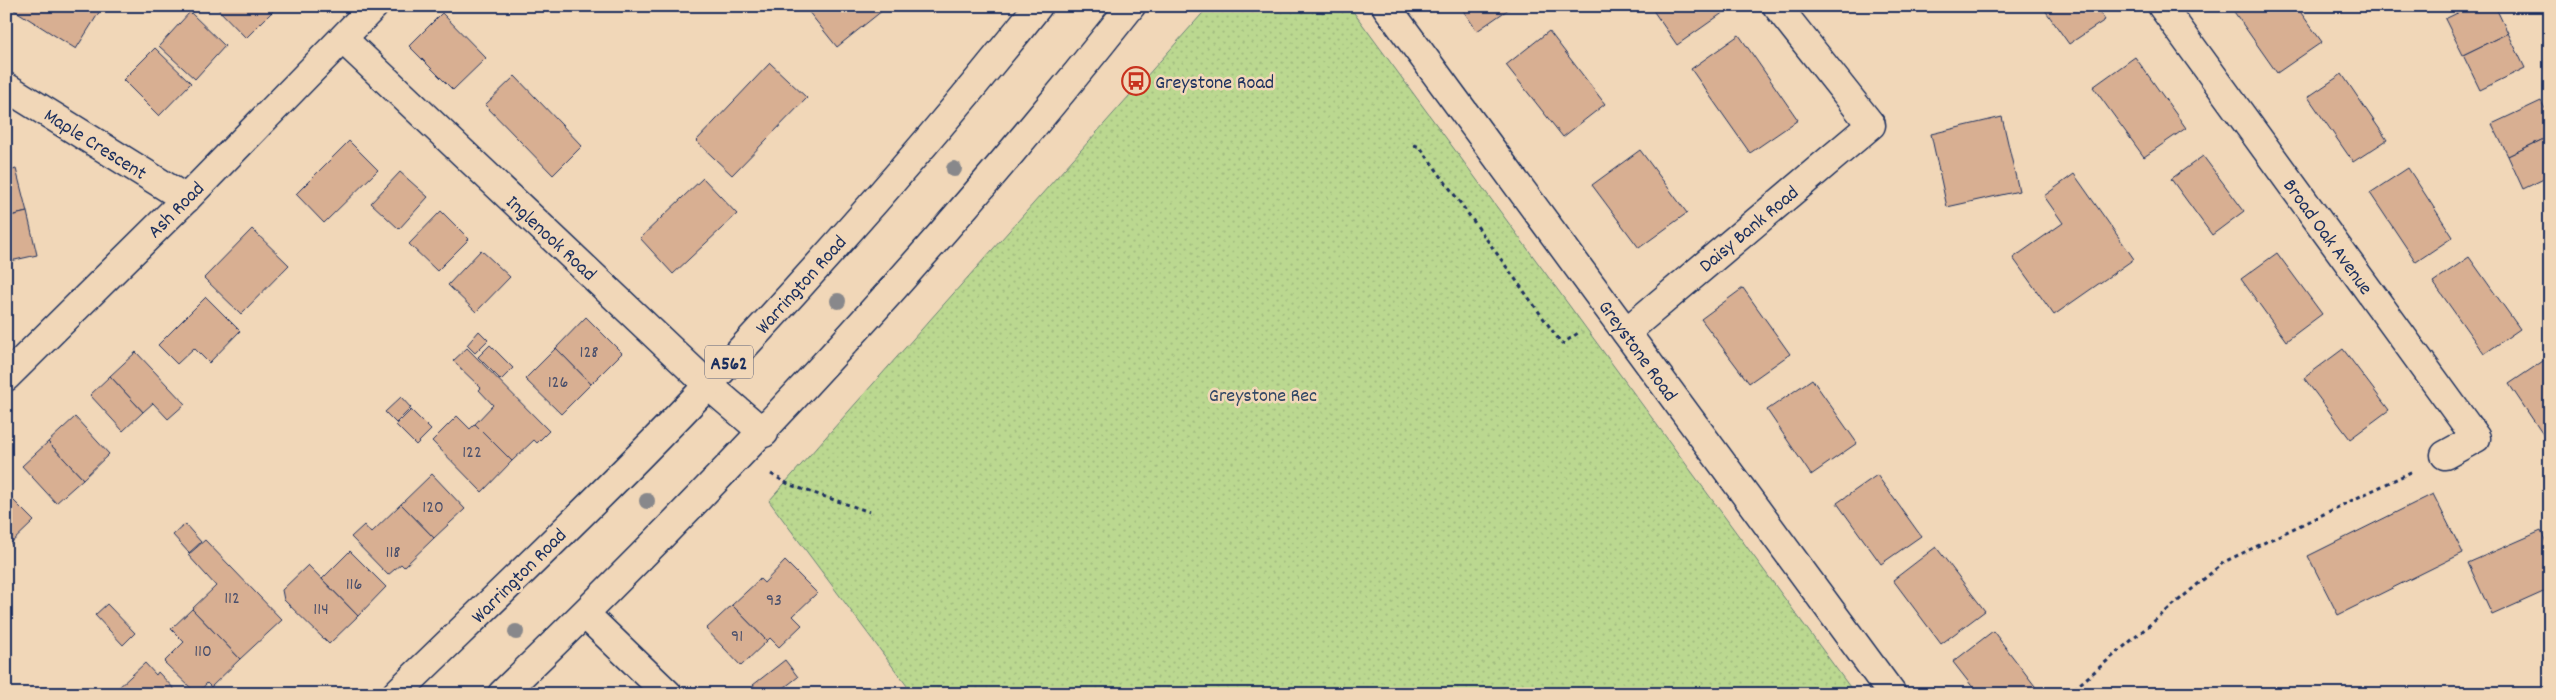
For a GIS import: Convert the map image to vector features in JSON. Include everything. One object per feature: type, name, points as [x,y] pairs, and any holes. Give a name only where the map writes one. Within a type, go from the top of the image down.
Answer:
[{"type":"street","name":"Ash Road","points":[[6,377],[186,199],[374,6]]},
{"type":"street","name":"Warrington Road","points":[[396,694],[708,385],[852,228],[979,80],[1038,6]]},
{"type":"street","points":[[502,694],[585,614],[764,433],[939,239],[1050,108],[1131,6]]},
{"type":"street","name":"Greystone Road","points":[[1386,6],[1892,694]]},
{"type":"street","name":"Daisy Bank Road","points":[[1626,332],[1870,125],[1778,6]]},
{"type":"street","name":"Broad Oak Avenue","points":[[2162,6],[2476,438],[2445,455]]},
{"type":"street","name":"Inglenook Road","points":[[343,39],[708,385],[764,433]]},
{"type":"street","name":"Maple Crescent","points":[[6,87],[186,199]]},
{"type":"street","points":[[585,614],[668,694]]},
{"type":"path","points":[[1414,145],[1420,147],[1562,344],[1610,310]]},
{"type":"path","points":[[2068,694],[2224,562],[2445,455]]},
{"type":"path","points":[[771,474],[790,485],[870,512]]},
{"type":"green space","name":"Greystone Rec","points":[[1209,6],[1349,6],[1855,694],[913,694],[769,501]]},
{"type":"building","points":[[8,6],[103,6],[76,49]]},
{"type":"building","points":[[215,6],[278,6],[246,38]]},
{"type":"building","points":[[804,6],[888,6],[837,47]]},
{"type":"building","points":[[1460,6],[1513,6],[1477,31]]},
{"type":"building","points":[[1650,6],[1719,6],[1724,12],[1677,45]]},
{"type":"building","points":[[2042,6],[2095,6],[2105,20],[2069,44]]},
{"type":"building","points":[[2230,6],[2296,6],[2322,42],[2277,73]]},
{"type":"building","points":[[2472,6],[2495,6],[2508,33],[2463,55],[2445,19]]},
{"type":"building","points":[[190,12],[225,46],[195,79],[159,46]]},
{"type":"building","points":[[442,13],[486,58],[453,90],[409,46]]},
{"type":"building","points":[[1549,31],[1605,104],[1563,137],[1506,65]]},
{"type":"building","points":[[2508,33],[2525,68],[2480,90],[2463,55]]},
{"type":"building","points":[[1739,35],[1798,120],[1750,153],[1691,69]]},
{"type":"building","points":[[155,48],[191,83],[159,116],[123,80]]},
{"type":"building","points":[[2135,57],[2186,128],[2144,157],[2093,87]]},
{"type":"building","points":[[770,63],[807,98],[732,175],[696,141]]},
{"type":"building","points":[[2342,74],[2387,140],[2353,162],[2308,97]]},
{"type":"building","points":[[515,76],[582,146],[553,175],[485,105]]},
{"type":"building","points":[[2541,101],[2550,118],[2550,136],[2508,156],[2492,124]]},
{"type":"building","points":[[2002,117],[2019,191],[1947,207],[1931,134]]},
{"type":"building","points":[[2550,136],[2550,176],[2523,189],[2508,156]]},
{"type":"building","points":[[349,141],[378,170],[324,223],[296,194]]},
{"type":"building","points":[[1640,150],[1687,213],[1639,248],[1592,185]]},
{"type":"building","points":[[2203,156],[2244,211],[2212,235],[2171,179]]},
{"type":"building","points":[[2408,168],[2453,237],[2416,262],[2370,193]]},
{"type":"building","points":[[16,169],[27,212],[6,217],[6,172]]},
{"type":"building","points":[[400,172],[428,197],[399,229],[371,203]]},
{"type":"building","points":[[2074,174],[2134,259],[2054,315],[2013,258],[2063,223],[2044,196]]},
{"type":"building","points":[[703,178],[737,214],[673,274],[640,238]]},
{"type":"building","points":[[441,211],[469,239],[437,271],[409,244]]},
{"type":"building","points":[[27,212],[37,255],[6,262],[6,217]]},
{"type":"building","points":[[252,229],[289,265],[241,314],[204,278]]},
{"type":"building","points":[[481,250],[510,277],[476,312],[448,285]]},
{"type":"building","points":[[2277,253],[2322,314],[2286,341],[2241,279]]},
{"type":"building","points":[[2469,257],[2520,329],[2484,354],[2433,282]]},
{"type":"building","points":[[1743,288],[1790,354],[1749,383],[1701,319]]},
{"type":"building","points":[[206,297],[240,331],[209,363],[194,348],[177,364],[158,345]]},
{"type":"building","points":[[586,317],[622,353],[591,384],[556,348]]},
{"type":"building","points":[[479,331],[488,340],[475,353],[467,345]]},
{"type":"building","points":[[490,345],[513,368],[501,380],[478,357]]},
{"type":"building","points":[[467,348],[549,431],[537,443],[534,440],[512,461],[475,424],[493,405],[479,390],[481,388],[453,361]]},
{"type":"building","points":[[556,348],[591,384],[561,414],[525,379]]},
{"type":"building","points":[[2343,349],[2389,410],[2350,439],[2304,378]]},
{"type":"building","points":[[136,352],[185,404],[168,419],[153,403],[143,412],[110,376]]},
{"type":"building","points":[[2550,358],[2550,445],[2509,384]]},
{"type":"building","points":[[110,376],[143,412],[123,431],[90,395]]},
{"type":"building","points":[[1812,379],[1857,443],[1811,475],[1767,410]]},
{"type":"building","points":[[401,397],[411,408],[396,423],[385,412]]},
{"type":"building","points":[[411,410],[431,430],[416,445],[396,425]]},
{"type":"building","points":[[457,416],[470,429],[475,424],[512,461],[482,492],[432,441]]},
{"type":"building","points":[[75,417],[109,454],[83,479],[48,442]]},
{"type":"building","points":[[48,442],[83,479],[56,503],[22,466]]},
{"type":"building","points":[[432,474],[465,509],[434,538],[401,504]]},
{"type":"building","points":[[1877,475],[1921,536],[1881,564],[1837,503]]},
{"type":"building","points":[[6,493],[34,521],[9,545],[6,543]]},
{"type":"building","points":[[2433,494],[2463,553],[2338,615],[2308,556]]},
{"type":"building","points":[[401,504],[434,538],[404,567],[401,564],[388,575],[351,537],[364,525],[371,533]]},
{"type":"building","points":[[185,524],[201,542],[189,553],[173,535]]},
{"type":"building","points":[[2541,531],[2550,551],[2550,589],[2492,615],[2468,563]]},
{"type":"building","points":[[205,540],[282,620],[240,659],[192,609],[216,586],[188,555]]},
{"type":"building","points":[[1936,547],[1985,611],[1941,644],[1893,580]]},
{"type":"building","points":[[350,551],[386,587],[358,616],[322,579]]},
{"type":"building","points":[[785,561],[817,593],[793,616],[802,625],[779,647],[770,638],[767,641],[732,605],[760,579],[764,583]]},
{"type":"building","points":[[308,565],[358,616],[329,644],[284,600],[282,590]]},
{"type":"building","points":[[107,604],[135,633],[123,645],[95,615]]},
{"type":"building","points":[[732,605],[767,641],[741,666],[706,629]]},
{"type":"building","points":[[192,609],[240,659],[211,687],[207,683],[197,694],[164,662],[184,642],[171,629]]},
{"type":"building","points":[[1993,631],[2041,694],[1978,694],[1953,662]]},
{"type":"building","points":[[785,660],[798,677],[776,694],[760,694],[753,685]]},
{"type":"building","points":[[145,663],[156,675],[158,672],[179,694],[119,694],[116,690]]},
{"type":"place","name":"Greystone Road","points":[[1136,81]]}]
